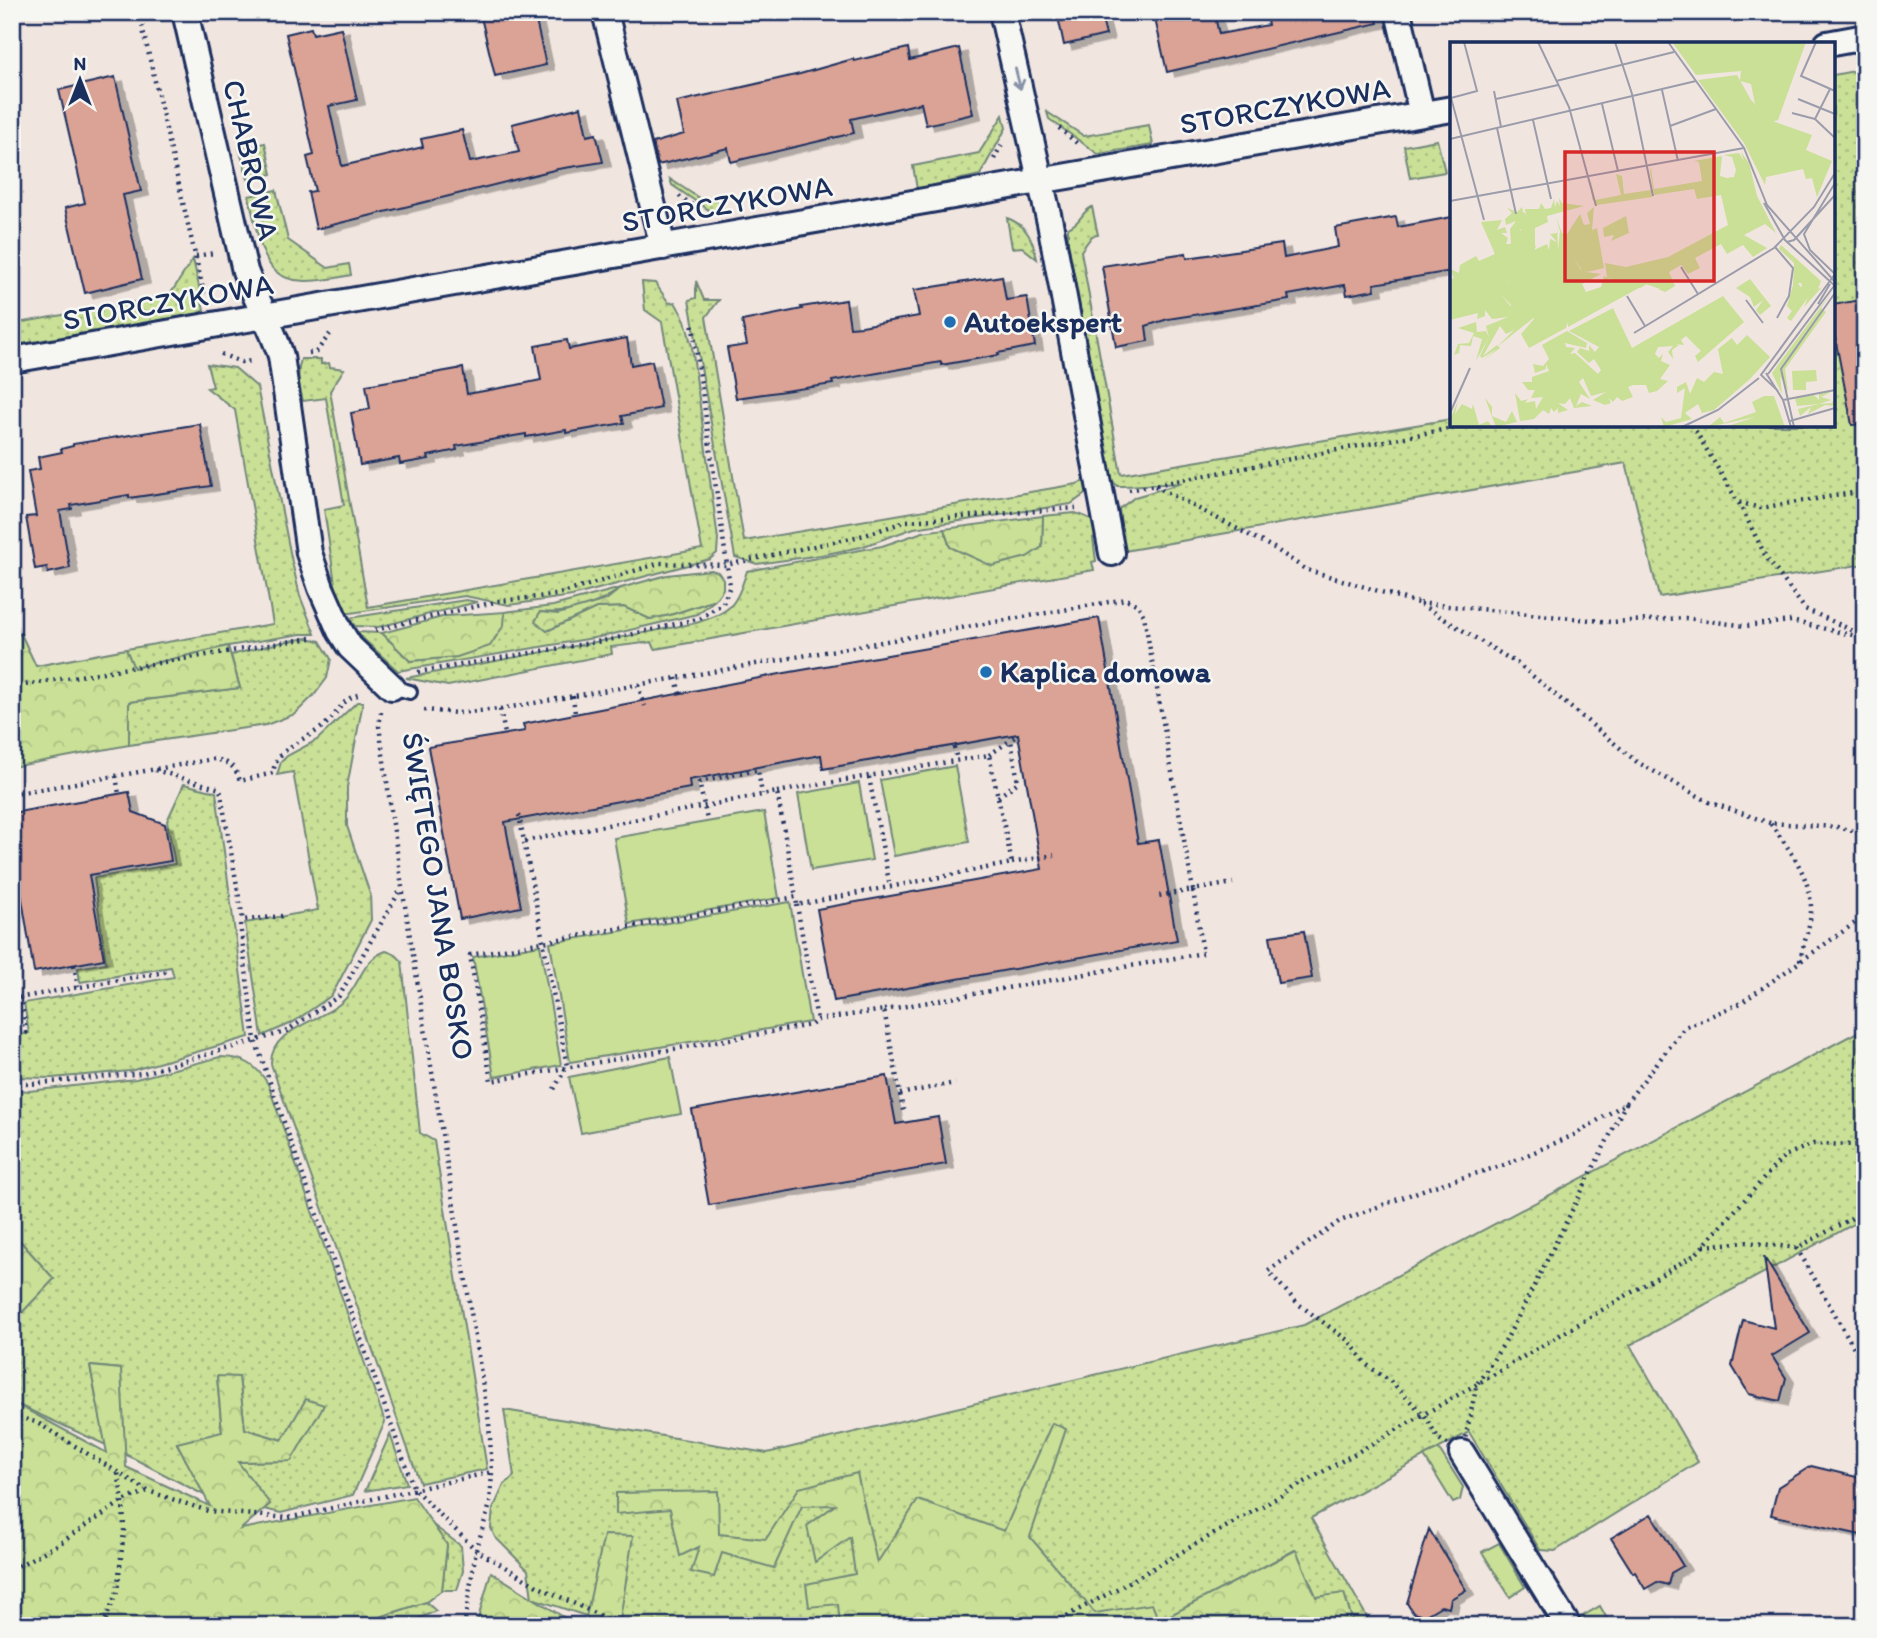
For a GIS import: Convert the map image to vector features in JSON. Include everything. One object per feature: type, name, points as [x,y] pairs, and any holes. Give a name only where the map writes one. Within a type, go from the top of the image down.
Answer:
[{"type":"street","name":"CHABROWA","points":[[185,12],[245,271],[258,305],[266,317]]},
{"type":"street","points":[[605,12],[663,247]]},
{"type":"street","points":[[1002,12],[1040,181],[1112,553]]},
{"type":"street","points":[[1398,12],[1422,114]]},
{"type":"street","points":[[1835,43],[1865,37]]},
{"type":"street","name":"STORCZYKOWA","points":[[12,360],[1450,109]]},
{"type":"street","points":[[266,317],[281,356],[309,552],[321,588],[340,631],[356,654],[395,692]]},
{"type":"street","points":[[1462,1453],[1568,1626]]},
{"type":"path","points":[[139,12],[211,326]]},
{"type":"path","points":[[1059,127],[1088,153],[1092,171]]},
{"type":"path","points":[[648,190],[667,188],[733,234]]},
{"type":"path","points":[[12,794],[214,759],[230,765],[237,771],[240,780],[273,774],[277,759],[283,752],[310,737],[328,722],[351,696],[395,692],[401,674],[608,640],[701,618],[723,603],[730,586],[692,321]]},
{"type":"path","points":[[12,687],[340,631],[379,630],[499,601],[556,595],[660,563],[726,565],[865,535],[907,521],[1086,508],[1101,495],[1458,427]]},
{"type":"path","points":[[1693,427],[1738,502],[1766,557],[1805,609],[1865,637]]},
{"type":"path","points":[[1153,485],[1274,548],[1305,569],[1418,603],[1611,622],[1685,618],[1746,626],[1791,621],[1865,637]]},
{"type":"path","points":[[1738,502],[1760,508],[1865,491]]},
{"type":"path","points":[[500,709],[1126,598],[1132,600],[1144,616],[1203,953],[817,1020],[811,1025],[491,1081],[470,955],[796,897]]},
{"type":"path","points":[[1418,603],[1518,664],[1637,762],[1709,802],[1770,823],[1836,827],[1865,834]]},
{"type":"path","points":[[676,678],[680,694]]},
{"type":"path","points":[[638,685],[645,706]]},
{"type":"path","name":"ŚWIĘTEGO JANA BOSKO","points":[[395,692],[379,726],[402,887],[489,1423],[492,1472],[490,1503],[476,1550],[464,1626]]},
{"type":"path","points":[[573,696],[575,714]]},
{"type":"path","points":[[525,841],[762,794],[989,755],[1013,738],[1018,782],[998,797]]},
{"type":"path","points":[[954,747],[957,761]]},
{"type":"path","points":[[989,755],[1012,863]]},
{"type":"path","points":[[154,770],[219,789],[243,920],[283,916]]},
{"type":"path","points":[[707,820],[699,781],[758,770],[762,794]]},
{"type":"path","points":[[116,776],[119,794]]},
{"type":"path","points":[[869,777],[890,887]]},
{"type":"path","points":[[777,792],[817,1020]]},
{"type":"path","points":[[520,815],[567,1066],[553,1091]]},
{"type":"path","points":[[1770,823],[1796,858],[1806,883],[1811,912],[1799,961]]},
{"type":"path","points":[[797,905],[1054,855]]},
{"type":"path","points":[[1158,896],[1233,883]]},
{"type":"path","points":[[12,1083],[30,1084],[143,1073],[285,1032],[339,996],[402,887]]},
{"type":"path","points":[[1626,1103],[1574,1135],[1504,1165],[1428,1188],[1340,1221],[1268,1271],[1297,1303],[1350,1342],[1367,1365],[1391,1382],[1424,1415],[1439,1439],[1462,1453],[1478,1384],[1505,1342],[1626,1103],[1685,1027],[1741,1003],[1865,916]]},
{"type":"path","points":[[240,924],[255,1041],[414,1489],[476,1550],[537,1586],[607,1619],[660,1626]]},
{"type":"path","points":[[74,965],[78,987]]},
{"type":"path","points":[[12,999],[170,971]]},
{"type":"path","points":[[12,1035],[26,1033],[21,998]]},
{"type":"path","points":[[884,1010],[904,1115]]},
{"type":"path","points":[[900,1094],[955,1083]]},
{"type":"path","points":[[1048,1626],[1424,1415],[1696,1254],[1784,1156],[1813,1144],[1865,1145]]},
{"type":"path","points":[[1703,1246],[1746,1242],[1797,1248],[1865,1212]]},
{"type":"path","points":[[1797,1248],[1865,1367]]},
{"type":"path","points":[[12,1416],[36,1422],[148,1491],[208,1511],[288,1518],[492,1472]]},
{"type":"path","points":[[103,1626],[117,1592],[124,1531],[118,1473]]},
{"type":"path","points":[[12,1569],[59,1544],[123,1501],[148,1491]]},
{"type":"path","points":[[607,1619],[607,1626]]},
{"type":"green space","points":[[1865,69],[1865,564],[1659,597],[1626,463],[1124,551],[1119,509],[1135,497],[1182,483],[1117,486],[1111,479],[1068,243],[1068,228],[1088,209],[1092,207],[1098,235],[1092,236],[1081,251],[1121,474],[1450,419],[1450,427],[1835,427],[1835,75]]},
{"type":"green space","points":[[1047,112],[1084,136],[1149,125],[1153,145],[1098,154],[1049,119]]},
{"type":"green space","points":[[1003,115],[1006,128],[980,175],[917,189],[913,166],[979,153]]},
{"type":"green space","points":[[1437,140],[1445,172],[1410,178],[1404,146]]},
{"type":"green space","points":[[265,143],[272,174],[248,179],[239,148]]},
{"type":"green space","points":[[670,179],[705,202],[721,199],[724,210],[713,213],[672,185]]},
{"type":"green space","points":[[276,190],[288,240],[328,268],[349,264],[351,275],[302,281],[286,278],[274,270],[260,243],[249,196]]},
{"type":"green space","points":[[1007,218],[1020,225],[1028,234],[1037,259],[1022,247],[1012,248]]},
{"type":"green space","points":[[193,259],[204,310],[196,315],[12,347],[12,324],[169,296]]},
{"type":"green space","points":[[696,281],[704,300],[719,300],[706,317],[744,541],[1077,484],[1086,480],[1088,492],[1071,504],[914,528],[861,547],[821,555],[757,564],[735,557],[689,300],[696,298]]},
{"type":"green space","points":[[642,282],[655,283],[669,303],[675,302],[685,320],[692,347],[718,539],[717,553],[710,559],[572,596],[509,605],[465,596],[344,614],[337,597],[324,509],[344,505],[326,398],[303,401],[298,375],[301,359],[321,359],[321,364],[329,363],[330,367],[344,369],[330,391],[368,607],[702,549],[662,322],[645,310]]},
{"type":"green space","points":[[207,364],[235,368],[257,387],[292,562],[300,596],[315,634],[228,646],[133,668],[126,649],[273,624],[235,410],[207,388],[213,387]]},
{"type":"green space","points":[[1075,513],[1090,519],[1096,527],[1098,539],[1093,538],[1096,561],[1092,562],[1094,570],[655,649],[652,642],[611,647],[612,654],[448,686],[406,678],[696,623],[725,611],[730,606],[739,593],[747,571],[882,546],[923,532],[944,529],[950,547],[1042,547],[1043,516]]},
{"type":"green space","points":[[1043,516],[1042,547],[1027,557],[992,566],[950,547],[944,529]]},
{"type":"green space","points":[[711,570],[718,572],[723,579],[723,589],[715,600],[670,615],[650,619],[624,607],[596,608],[547,631],[535,622],[540,612],[558,614],[606,600],[621,588],[667,575]]},
{"type":"green space","points":[[621,588],[582,608],[540,612],[547,631],[596,608],[624,607],[650,619],[715,600],[697,614],[605,636],[398,671],[356,632],[382,633],[410,661],[457,657],[503,625],[505,612],[553,606]]},
{"type":"green space","points":[[466,600],[477,602],[378,627],[355,626],[349,618]]},
{"type":"green space","points":[[505,612],[504,625],[490,646],[457,657],[410,661],[382,633],[446,616]]},
{"type":"green space","points":[[21,634],[36,666],[126,649],[134,668],[228,646],[240,688],[129,702],[129,745],[12,767],[12,636]]},
{"type":"green space","points":[[307,638],[320,641],[331,659],[327,678],[295,714],[266,725],[129,745],[129,702],[240,688],[231,655]]},
{"type":"green space","points":[[357,702],[363,702],[347,787],[347,826],[370,894],[371,920],[332,995],[292,1023],[262,1036],[245,923],[318,910],[293,772],[277,775],[281,762],[287,756],[317,740]]},
{"type":"green space","points":[[955,766],[969,842],[894,856],[880,780]]},
{"type":"green space","points":[[859,783],[872,860],[811,870],[798,794]]},
{"type":"green space","points":[[184,784],[216,792],[249,1037],[130,1071],[52,1078],[12,1077],[12,1037],[29,1033],[24,1003],[174,977],[171,967],[80,982],[78,968],[106,963],[94,878],[175,864],[167,821]]},
{"type":"green space","points":[[764,812],[779,898],[629,924],[614,838]]},
{"type":"green space","points":[[790,902],[810,1022],[570,1062],[550,943]]},
{"type":"green space","points":[[540,945],[561,1065],[494,1077],[473,957]]},
{"type":"green space","points":[[386,951],[395,954],[402,961],[420,1133],[434,1141],[487,1469],[420,1483],[271,1064],[278,1042],[341,1003],[365,967],[377,955]]},
{"type":"green space","points":[[1865,1028],[1865,1218],[1630,1345],[1698,1462],[1555,1551],[1540,1550],[1469,1432],[1311,1518],[1372,1626],[1354,1626],[1344,1594],[1317,1598],[1295,1550],[1159,1622],[1112,1626],[616,1626],[532,1598],[528,1570],[495,1537],[491,1528],[493,1509],[504,1485],[514,1476],[504,1410],[767,1453],[1304,1325]]},
{"type":"green space","points":[[220,1057],[236,1058],[248,1063],[259,1071],[268,1084],[385,1422],[353,1495],[281,1513],[264,1509],[270,1504],[237,1462],[291,1461],[306,1399],[283,1440],[245,1429],[239,1377],[217,1377],[222,1433],[177,1444],[206,1496],[125,1454],[120,1369],[90,1366],[106,1445],[14,1403],[12,1398],[12,1323],[54,1279],[12,1232],[12,1089],[29,1091],[136,1079]]},
{"type":"green space","points":[[670,1057],[681,1114],[581,1133],[569,1077]]},
{"type":"green space","points":[[12,1232],[54,1279],[12,1323]]},
{"type":"green space","points":[[90,1366],[121,1369],[126,1467],[210,1506],[177,1443],[222,1432],[217,1376],[239,1377],[245,1429],[282,1440],[306,1399],[324,1405],[291,1461],[238,1462],[270,1504],[241,1529],[414,1497],[447,1545],[442,1590],[426,1602],[352,1626],[12,1626],[12,1398],[14,1403],[107,1453]]},
{"type":"green space","points":[[1052,1423],[1066,1429],[1030,1537],[1095,1613],[1152,1604],[1159,1621],[1296,1550],[1316,1597],[1344,1593],[1354,1626],[899,1626],[880,1623],[879,1626],[840,1626],[838,1604],[809,1607],[806,1584],[855,1574],[850,1537],[815,1562],[807,1526],[835,1505],[802,1506],[774,1568],[722,1553],[714,1577],[691,1572],[699,1547],[680,1556],[670,1509],[616,1514],[616,1493],[718,1491],[719,1534],[766,1539],[799,1488],[857,1473],[877,1563],[918,1500],[1004,1531]]},
{"type":"green space","points":[[390,1434],[407,1484],[365,1491]]},
{"type":"green space","points":[[1439,1449],[1463,1487],[1460,1500],[1453,1503],[1424,1456]]},
{"type":"green space","points":[[433,1525],[461,1546],[463,1571],[457,1590],[442,1590],[447,1545]]},
{"type":"green space","points":[[604,1535],[633,1536],[619,1626],[584,1626]]},
{"type":"green space","points":[[1499,1543],[1525,1587],[1510,1597],[1482,1552]]},
{"type":"green space","points":[[491,1572],[578,1626],[476,1626]]},
{"type":"green space","points":[[426,1602],[436,1611],[402,1626],[355,1625]]},
{"type":"green space","points":[[1600,1606],[1611,1626],[1587,1626],[1581,1617]]},
{"type":"building","points":[[487,12],[534,12],[546,65],[495,76],[481,17],[488,16]]},
{"type":"building","points":[[1057,12],[1100,12],[1106,35],[1064,45]]},
{"type":"building","points":[[1182,12],[1214,12],[1219,34],[1268,25],[1265,12],[1376,12],[1378,23],[1167,72],[1155,19]]},
{"type":"building","points":[[311,28],[313,34],[341,28],[357,100],[329,106],[342,166],[423,147],[421,139],[462,130],[470,162],[519,152],[512,124],[581,107],[587,136],[596,134],[603,162],[558,169],[316,229],[308,192],[315,191],[307,157],[314,155],[286,34]]},
{"type":"building","points":[[908,48],[910,60],[959,48],[973,114],[926,125],[921,103],[851,119],[854,133],[731,162],[728,148],[658,165],[653,143],[684,134],[677,102]]},
{"type":"building","points":[[115,77],[141,191],[123,195],[142,279],[85,293],[65,208],[85,203],[59,90]]},
{"type":"building","points":[[1396,217],[1398,227],[1450,217],[1450,271],[1374,284],[1375,290],[1347,295],[1345,285],[1288,295],[1289,300],[1168,319],[1146,326],[1148,341],[1116,347],[1102,266],[1186,253],[1187,258],[1282,244],[1284,258],[1338,247],[1335,228]]},
{"type":"building","points":[[1002,276],[1006,300],[1027,297],[1035,346],[941,365],[941,362],[832,381],[833,384],[736,398],[727,348],[747,345],[742,321],[846,300],[850,327],[862,326],[919,316],[914,290]]},
{"type":"building","points":[[1865,299],[1865,424],[1852,425],[1835,337],[1835,305]]},
{"type":"building","points":[[627,338],[631,365],[652,361],[661,408],[622,416],[624,423],[566,433],[566,430],[526,437],[526,434],[456,446],[457,450],[428,456],[429,459],[400,464],[399,458],[360,465],[351,413],[370,409],[366,385],[463,368],[467,394],[517,385],[541,380],[535,346],[567,340],[569,349]]},
{"type":"building","points":[[200,424],[211,486],[129,498],[129,495],[71,505],[72,509],[60,511],[70,568],[48,573],[47,567],[35,569],[26,517],[36,516],[28,471],[40,469],[38,457],[62,452],[61,449],[73,444]]},
{"type":"building","points":[[1099,618],[1138,843],[1159,840],[1177,940],[834,1001],[817,909],[1042,869],[1018,734],[823,769],[821,755],[689,780],[690,788],[505,822],[521,907],[460,919],[428,747],[525,731],[523,724],[785,673]]},
{"type":"building","points":[[129,792],[133,812],[165,824],[171,861],[89,875],[104,959],[34,972],[20,887],[12,889],[12,813]]},
{"type":"building","points":[[1304,931],[1312,978],[1278,983],[1270,936]]},
{"type":"building","points":[[887,1076],[896,1124],[938,1117],[946,1164],[709,1205],[692,1110]]},
{"type":"building","points":[[1764,1257],[1810,1333],[1772,1356],[1786,1378],[1780,1401],[1749,1394],[1732,1366],[1743,1320],[1774,1328]]},
{"type":"building","points":[[1811,1466],[1865,1479],[1865,1536],[1771,1515],[1778,1487]]},
{"type":"building","points":[[1651,1514],[1683,1566],[1671,1573],[1668,1585],[1657,1582],[1645,1589],[1611,1538]]},
{"type":"building","points":[[1429,1529],[1466,1590],[1451,1599],[1449,1608],[1441,1606],[1424,1616],[1413,1613],[1407,1603]]},
{"type":"place","name":"Autoekspert","points":[[950,322]]},
{"type":"place","name":"Kaplica domowa","points":[[986,672]]}]
